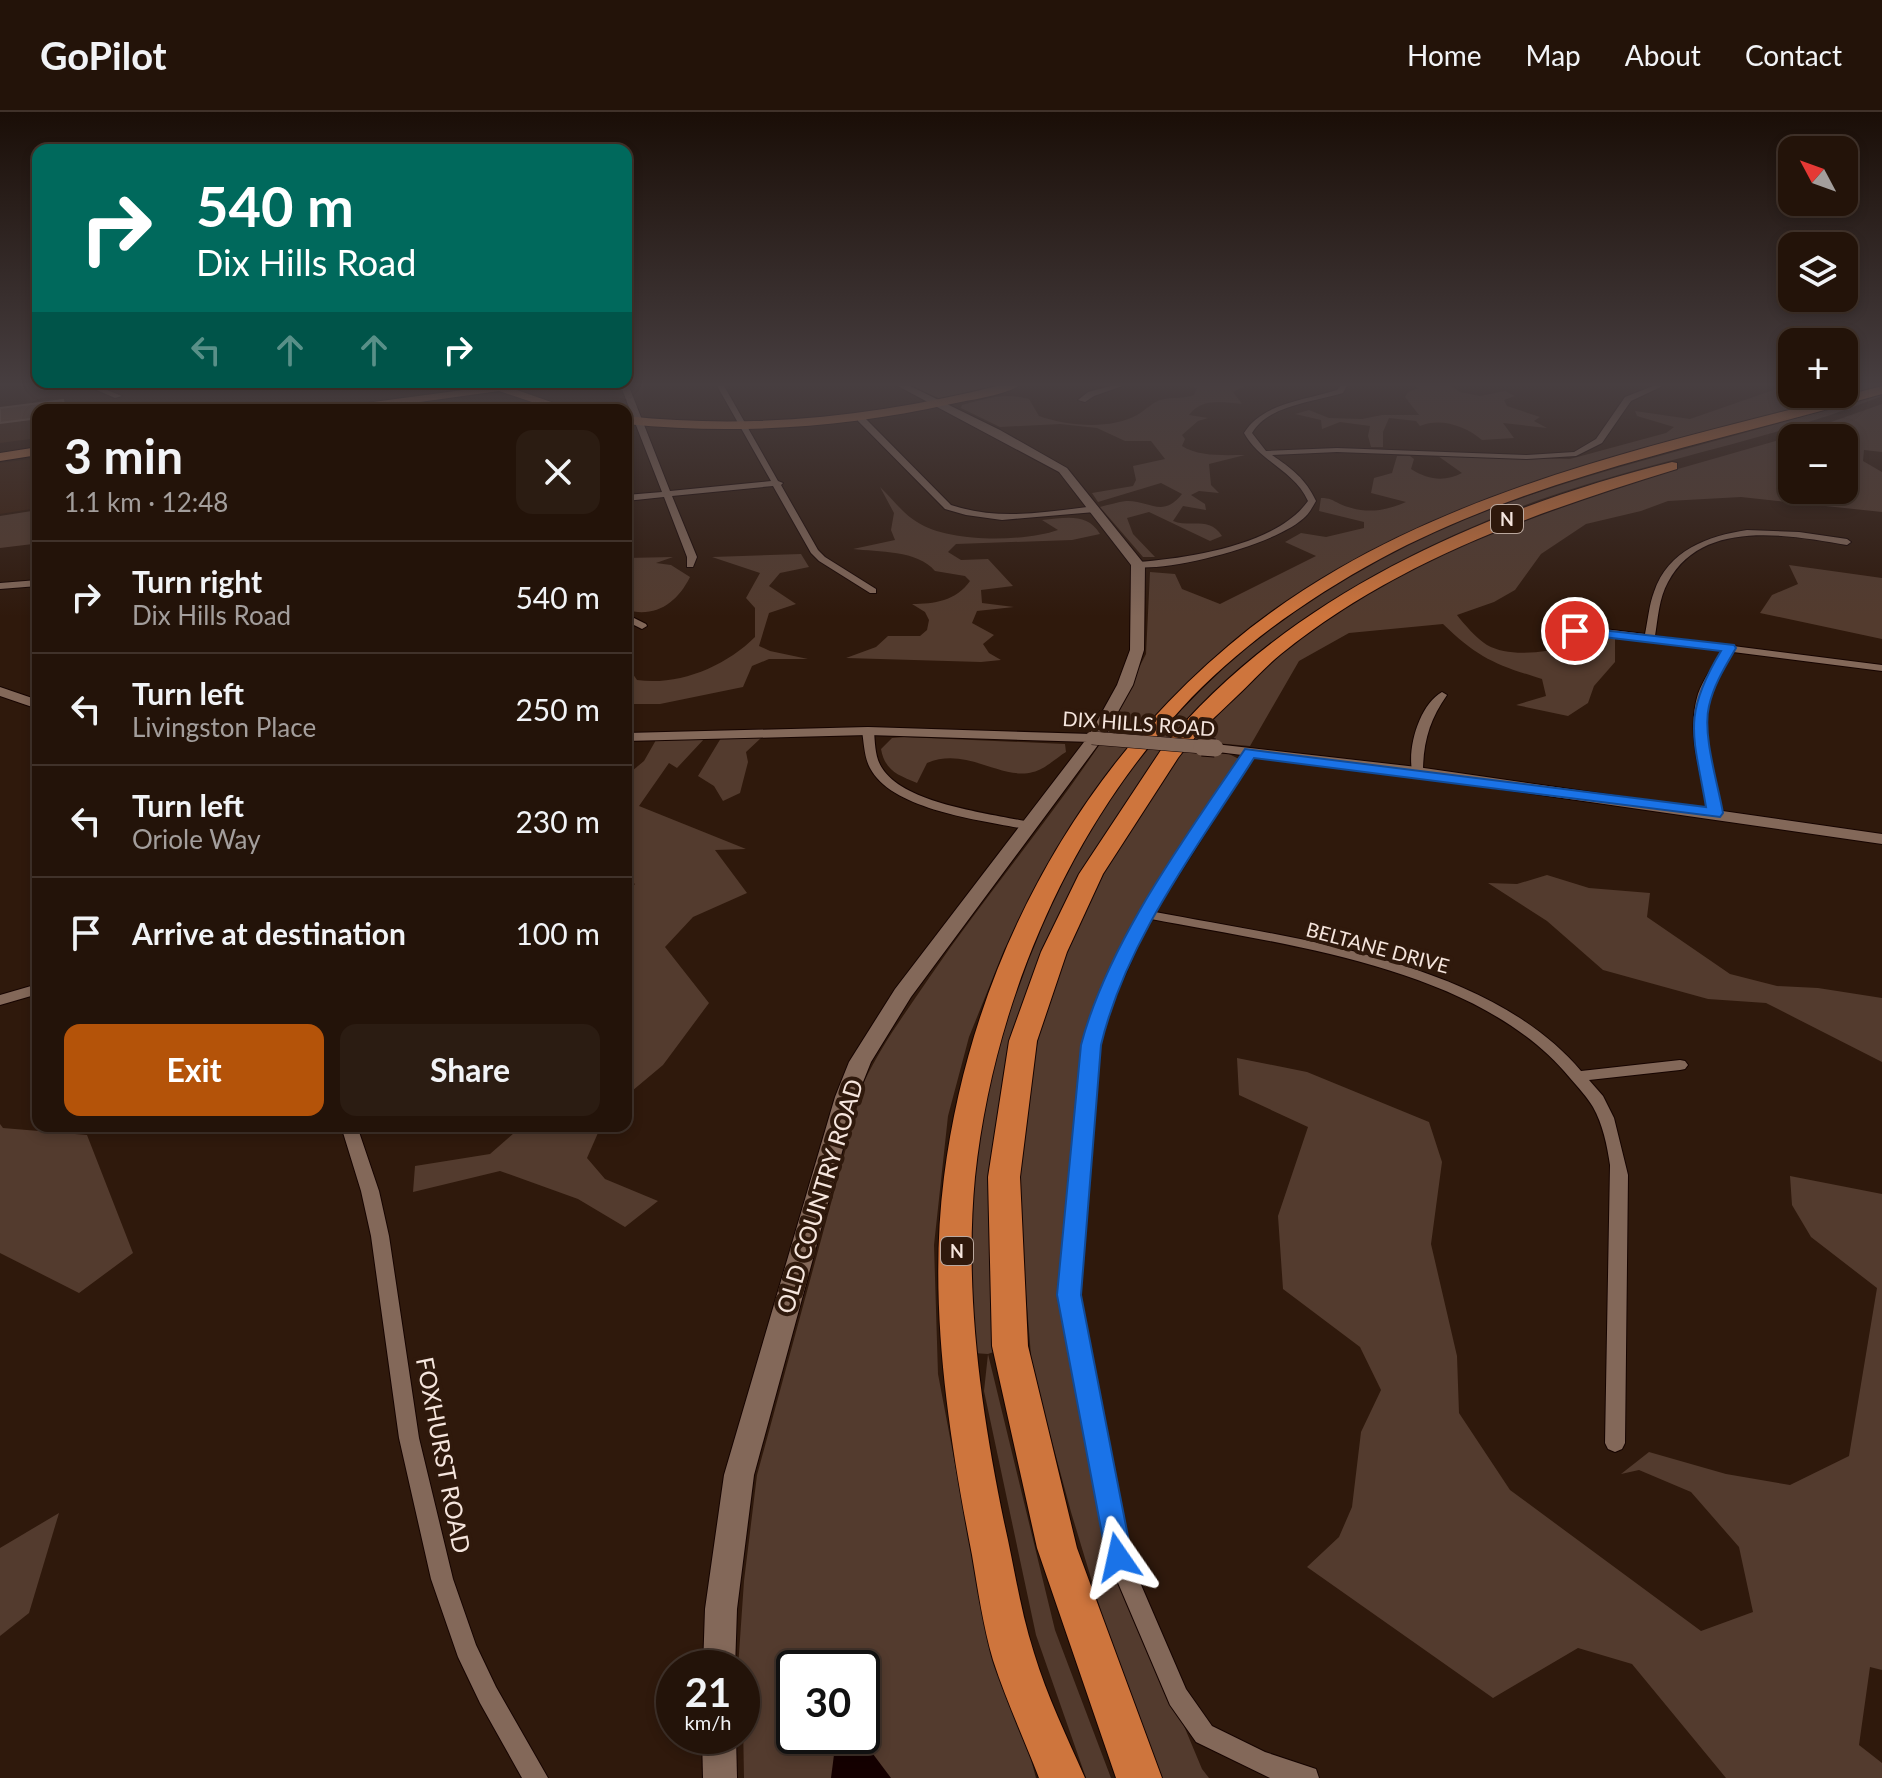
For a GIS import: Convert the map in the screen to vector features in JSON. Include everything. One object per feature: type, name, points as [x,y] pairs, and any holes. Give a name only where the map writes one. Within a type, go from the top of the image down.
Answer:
[{"type":"highway","name":"N","points":[[1062,1778],[1014,1659],[971,1459],[956,1311],[959,1183],[975,1079],[1020,949],[1069,849],[1101,797],[1174,704],[1284,611],[1352,568],[1416,534],[1511,495],[1621,462]]},
{"type":"highway","name":"N","points":[[1139,1778],[1057,1548],[1010,1346],[1004,1177],[1023,1041],[1054,952],[1091,874],[1169,755],[1184,736],[1274,650],[1377,580],[1435,550],[1547,504],[1688,462]]},
{"type":"main road","points":[[1048,462],[1063,470],[1138,565]]},
{"type":"main road","name":"OLD COUNTRY ROAD","points":[[720,1650],[721,1609],[739,1475],[846,1097],[860,1062],[902,994],[1094,739],[1125,685],[1137,650],[1138,565]]},
{"type":"main road","points":[[719,1754],[720,1778]]},
{"type":"street","points":[[652,462],[692,557],[690,565]]},
{"type":"street","points":[[765,462],[814,551],[873,591]]},
{"type":"street","points":[[903,462],[948,507],[962,513],[994,518],[1095,509]]},
{"type":"street","points":[[1138,565],[1174,561],[1257,539],[1303,516],[1312,501],[1304,481],[1279,462]]},
{"type":"street","points":[[632,497],[779,483]]},
{"type":"street","points":[[1650,637],[1656,598],[1663,580],[1673,564],[1697,547],[1736,534],[1759,532],[1847,542]]},
{"type":"street","points":[[0,586],[32,583]]},
{"type":"street","points":[[632,620],[642,626]]},
{"type":"street","points":[[1554,630],[1650,637],[1882,668]]},
{"type":"street","points":[[1715,813],[1700,715],[1704,694],[1730,648]]},
{"type":"street","points":[[0,691],[32,703]]},
{"type":"street","points":[[1417,772],[1416,753],[1421,725],[1442,695]]},
{"type":"street","points":[[868,731],[872,761],[878,772],[895,787],[938,805],[1030,826]]},
{"type":"street","name":"DIX HILLS ROAD","points":[[632,737],[868,731],[1048,736],[1215,748],[1417,772],[1882,839]]},
{"type":"street","points":[[1250,753],[1147,914],[1101,1005],[1091,1045],[1069,1295],[1118,1557],[1183,1706],[1204,1734],[1225,1747],[1307,1778]]},
{"type":"street","name":"BELTANE DRIVE","points":[[1147,914],[1362,960],[1455,988],[1494,1007],[1536,1036],[1580,1076],[1599,1102],[1614,1139],[1620,1175],[1615,1443]]},
{"type":"street","points":[[0,1000],[32,991]]},
{"type":"street","points":[[1580,1076],[1680,1065]]},
{"type":"street","name":"FOXHURST ROAD","points":[[351,1132],[370,1191],[380,1236],[409,1438],[442,1579],[466,1649],[488,1695],[536,1778]]},
{"type":"shaded area","points":[[32,462],[32,509],[0,514],[0,463]]},
{"type":"shaded area","points":[[1152,462],[1218,462],[1209,464],[1211,485],[1219,493],[1199,491],[1191,495],[1205,504],[1206,510],[1183,506],[1173,521],[1206,524],[1222,536],[1210,541],[1149,512],[1127,518],[1133,534],[1155,557],[1143,557],[1100,507],[1134,501],[1162,507],[1168,506],[1182,494],[1161,483],[1098,502],[1092,493],[1133,486],[1136,480],[1133,466]]},
{"type":"shaded area","points":[[1395,462],[1413,462],[1411,469],[1424,476],[1449,478],[1462,473],[1446,462],[1604,462],[1473,506],[1394,539],[1320,579],[1236,638],[1139,737],[1105,734],[1146,654],[1150,572],[1175,574],[1182,589],[1220,604],[1316,556],[1285,542],[1301,533],[1326,537],[1364,528],[1364,522],[1319,511],[1321,498],[1365,510],[1382,510],[1406,502],[1371,493],[1374,478],[1392,473]]},
{"type":"shaded area","points":[[1641,462],[1665,462],[1547,497],[1437,543],[1392,566],[1333,602],[1172,739],[1155,738],[1249,645],[1326,587],[1387,553],[1488,510]]},
{"type":"shaded area","points":[[1703,462],[1778,462],[1778,501],[1741,497],[1668,501],[1586,524],[1541,554],[1515,590],[1494,602],[1457,615],[1487,645],[1516,653],[1551,650],[1615,636],[1615,662],[1594,686],[1588,703],[1568,716],[1516,705],[1546,696],[1542,679],[1488,659],[1443,624],[1349,633],[1299,661],[1250,746],[1191,741],[1289,646],[1348,605],[1446,550],[1573,499]]},
{"type":"shaded area","points":[[1858,462],[1864,462],[1882,472],[1882,512],[1807,504],[1858,504]]},
{"type":"shaded area","points":[[880,487],[912,519],[947,534],[986,538],[1026,537],[1058,530],[1042,520],[1067,518],[1089,522],[1100,534],[1072,540],[956,544],[948,552],[961,560],[988,559],[1013,586],[981,590],[982,603],[1014,607],[977,611],[972,623],[994,635],[983,644],[989,653],[1001,660],[846,658],[876,647],[888,636],[920,636],[927,630],[929,620],[925,612],[912,604],[944,600],[958,593],[970,581],[965,576],[935,571],[919,559],[853,549],[895,540],[891,530],[894,513]]},
{"type":"shaded area","points":[[32,511],[32,544],[0,548],[0,516]]},
{"type":"shaded area","points":[[801,554],[809,567],[780,573],[769,586],[796,604],[769,613],[759,646],[808,659],[769,659],[752,666],[743,687],[660,704],[632,705],[632,673],[637,680],[684,677],[730,657],[755,637],[755,608],[746,598],[760,573],[712,557]]},
{"type":"shaded area","points":[[673,557],[656,563],[671,565],[690,577],[679,594],[664,606],[647,612],[632,611],[632,558]]},
{"type":"shaded area","points":[[1789,565],[1882,578],[1882,639],[1760,613],[1772,595],[1798,584]]},
{"type":"shaded area","points":[[705,738],[677,768],[669,763],[639,806],[746,849],[715,850],[747,893],[693,917],[665,947],[709,1003],[663,1065],[632,1091],[632,887],[635,884],[632,882],[632,771],[644,761],[656,740]]},
{"type":"shaded area","points":[[721,738],[761,738],[746,752],[748,762],[740,793],[723,801],[714,786],[698,776]]},
{"type":"shaded area","points":[[892,738],[1065,744],[1066,752],[1041,769],[1021,774],[956,758],[942,759],[927,763],[917,783],[893,771],[881,749]]},
{"type":"shaded area","points":[[1100,744],[1134,747],[1050,861],[1004,950],[969,1037],[948,1116],[934,1245],[938,1374],[965,1517],[1036,1778],[744,1778],[744,1754],[760,1754],[760,1650],[739,1650],[757,1475],[864,1082],[886,1041]]},
{"type":"shaded area","points":[[1146,748],[1168,750],[1029,989],[1002,1349],[988,1354],[973,1353],[966,1253],[984,1098],[1017,988],[1046,915],[1086,836]]},
{"type":"shaded area","points":[[1183,751],[1229,754],[1239,759],[1157,891],[1108,979],[1093,1013],[1082,1051],[1062,1262],[1063,1321],[1084,1441],[1113,1556],[1202,1769],[1209,1778],[1159,1778],[1133,1717],[1071,1512],[1032,1368],[1019,1208],[1022,1112],[1046,1005],[1083,904],[1123,835]]},
{"type":"shaded area","points":[[1547,875],[1589,888],[1650,893],[1647,917],[1730,974],[1777,986],[1818,988],[1882,998],[1882,1062],[1766,1003],[1708,999],[1603,970],[1547,921],[1488,883],[1517,884]]},
{"type":"shaded area","points":[[1237,1058],[1307,1072],[1429,1122],[1442,1162],[1431,1244],[1457,1356],[1459,1413],[1510,1490],[1701,1631],[1753,1612],[1739,1547],[1691,1492],[1639,1470],[1621,1474],[1649,1452],[1726,1474],[1790,1485],[1849,1456],[1877,1288],[1811,1237],[1792,1205],[1790,1176],[1882,1194],[1882,1670],[1870,1667],[1859,1745],[1882,1763],[1882,1778],[1726,1778],[1632,1664],[1578,1648],[1493,1698],[1307,1567],[1339,1537],[1352,1507],[1361,1432],[1381,1390],[1360,1347],[1283,1289],[1278,1216],[1308,1127],[1239,1095]]},
{"type":"shaded area","points":[[0,1124],[3,1128],[32,1132],[87,1135],[133,1253],[79,1293],[0,1253]]},
{"type":"shaded area","points":[[515,1132],[598,1132],[587,1158],[605,1179],[658,1201],[625,1227],[578,1199],[500,1171],[413,1192],[415,1166],[490,1154]]},
{"type":"shaded area","points":[[988,1354],[1055,1630],[1111,1778],[1086,1778],[1036,1635],[984,1391]]},
{"type":"shaded area","points":[[59,1513],[29,1613],[0,1636],[0,1548]]},
{"type":"shaded area","points":[[834,1754],[873,1754],[891,1778],[831,1778]]},
{"type":"route","points":[[1118,1557],[1069,1295],[1091,1045],[1101,1005],[1147,914],[1250,753],[1417,772],[1715,813],[1699,723],[1704,694],[1730,648],[1575,631]]}]
